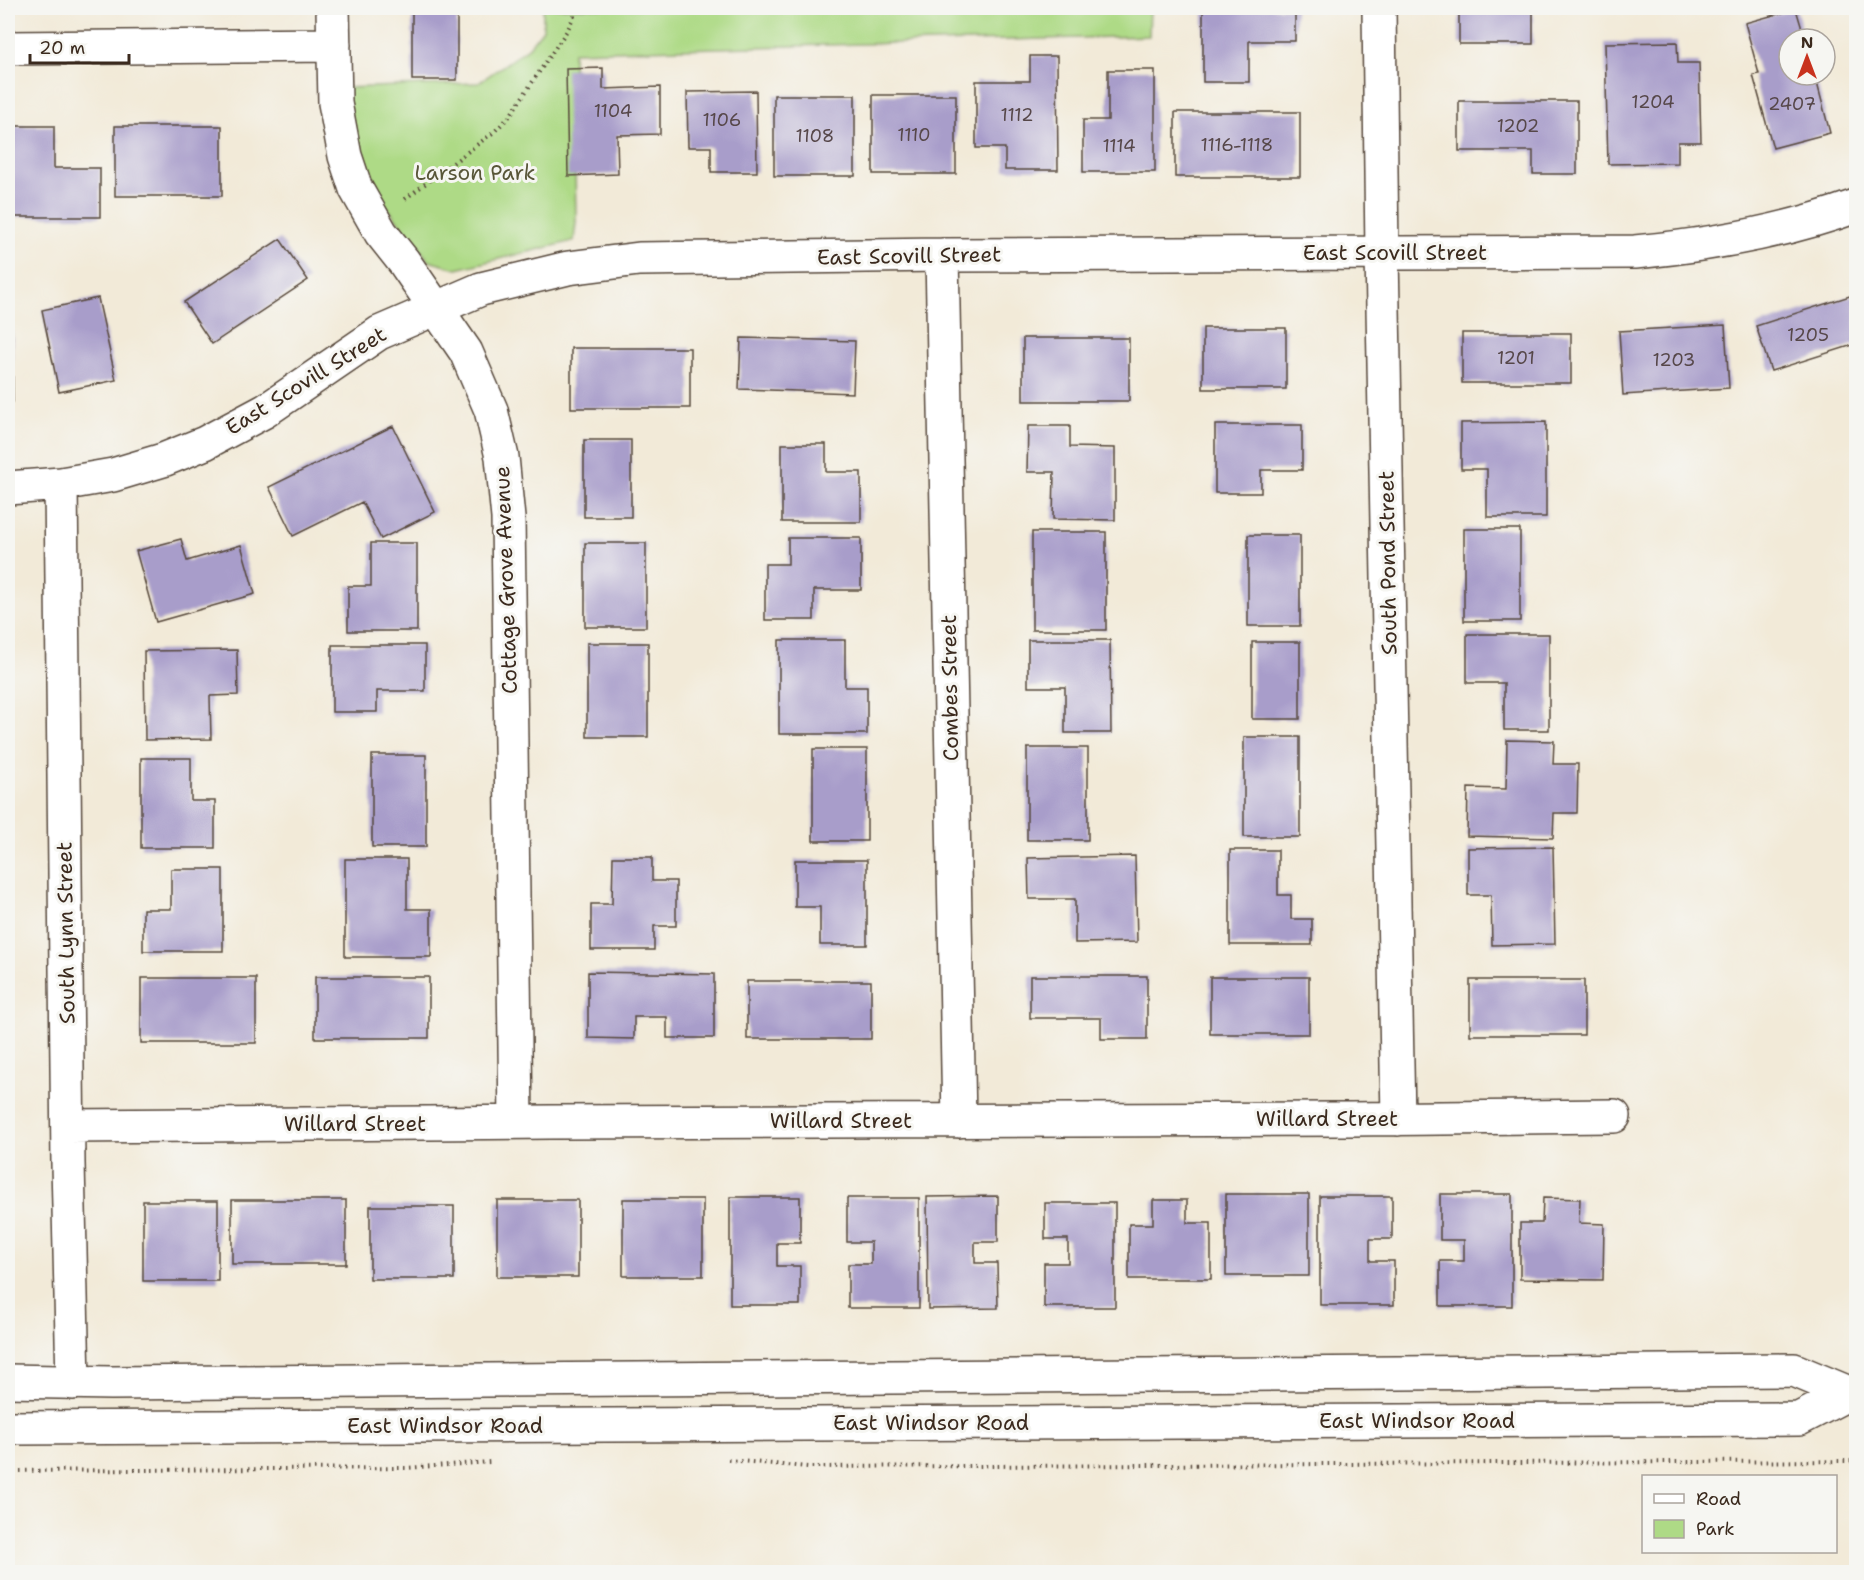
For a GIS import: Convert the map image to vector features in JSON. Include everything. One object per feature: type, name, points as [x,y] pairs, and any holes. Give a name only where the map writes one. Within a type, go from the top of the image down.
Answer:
[{"type":"street","name":"Cottage Grove Avenue","points":[[333,8],[335,102],[345,156],[356,189],[381,233],[404,262],[466,352],[491,410],[502,458],[508,518],[516,1122]]},
{"type":"street","name":"South Pond Street","points":[[1380,8],[1382,254],[1398,1119]]},
{"type":"street","points":[[8,48],[334,45]]},
{"type":"street","name":"East Scovill Street","points":[[8,488],[61,484],[112,475],[163,460],[205,443],[265,411],[379,333],[481,289],[568,267],[639,259],[942,255],[1635,252],[1680,248],[1784,229],[1857,206]]},
{"type":"street","name":"Combes Street","points":[[942,255],[958,1121]]},
{"type":"street","name":"South Lynn Street","points":[[61,484],[73,1383]]},
{"type":"street","name":"Willard Street","points":[[68,1126],[1614,1116]]},
{"type":"street","name":"East Windsor Road","points":[[8,1381],[73,1383],[1794,1370],[1853,1393]]},
{"type":"street","name":"East Windsor Road","points":[[8,1428],[1799,1419],[1853,1393]]},
{"type":"path","points":[[405,199],[494,132],[509,117],[568,29],[574,16],[574,8]]},
{"type":"path","points":[[722,1459],[808,1467],[1857,1461]]},
{"type":"path","points":[[8,1471],[406,1468],[494,1461]]},
{"type":"green space","name":"Larson Park","points":[[543,8],[1150,8],[1149,36],[573,52],[576,222],[574,241],[457,269],[429,261],[380,198],[354,138],[346,88],[478,83],[527,49],[543,29]]},
{"type":"building","points":[[412,8],[457,8],[457,80],[412,80]]},
{"type":"building","points":[[1203,8],[1295,8],[1295,41],[1249,41],[1249,82],[1203,82]]},
{"type":"building","points":[[1459,8],[1533,8],[1533,44],[1459,44]]},
{"type":"building","points":[[1796,9],[1801,27],[1777,27],[1777,87],[1818,87],[1830,133],[1773,148],[1753,75],[1759,74],[1745,23]]},
{"type":"building","points":[[1677,42],[1678,63],[1699,63],[1701,142],[1678,142],[1678,163],[1608,164],[1605,43]]},
{"type":"building","points":[[1030,56],[1057,56],[1058,170],[1005,170],[1005,148],[976,148],[976,81],[1030,81]]},
{"type":"building","points":[[603,68],[603,89],[660,87],[660,134],[617,135],[618,174],[568,176],[566,69]]},
{"type":"building","points":[[1108,70],[1155,70],[1155,172],[1083,172],[1083,120],[1108,120]]},
{"type":"building","points":[[756,91],[757,172],[711,172],[711,147],[688,147],[687,92]]},
{"type":"building","points":[[774,95],[855,95],[855,176],[774,176]]},
{"type":"building","points":[[873,95],[956,95],[956,174],[873,174]]},
{"type":"building","points":[[1459,101],[1577,101],[1577,174],[1533,174],[1533,151],[1459,151]]},
{"type":"building","points":[[1175,112],[1300,112],[1300,177],[1175,177]]},
{"type":"building","points":[[10,126],[54,126],[54,168],[100,168],[100,217],[10,217]]},
{"type":"building","points":[[115,126],[222,126],[222,196],[115,196]]},
{"type":"building","points":[[280,239],[308,280],[212,344],[184,302]]},
{"type":"building","points":[[1856,294],[1856,344],[1771,371],[1756,326]]},
{"type":"building","points":[[98,298],[116,380],[59,392],[42,310]]},
{"type":"building","points":[[8,304],[12,304],[13,402],[8,402]]},
{"type":"building","points":[[1725,325],[1729,388],[1623,395],[1619,331]]},
{"type":"building","points":[[1203,328],[1286,328],[1286,389],[1203,389]]},
{"type":"building","points":[[1462,333],[1571,333],[1571,383],[1462,383]]},
{"type":"building","points":[[741,338],[855,341],[853,393],[739,389]]},
{"type":"building","points":[[1023,338],[1129,338],[1129,401],[1023,401]]},
{"type":"building","points":[[571,348],[690,348],[690,408],[571,408]]},
{"type":"building","points":[[1546,422],[1546,517],[1487,517],[1487,469],[1461,469],[1461,423]]},
{"type":"building","points":[[1215,425],[1302,425],[1302,470],[1261,470],[1261,493],[1215,493]]},
{"type":"building","points":[[393,426],[435,512],[381,539],[362,502],[293,536],[269,487]]},
{"type":"building","points":[[1028,426],[1070,426],[1070,447],[1115,448],[1115,520],[1053,519],[1054,472],[1027,472]]},
{"type":"building","points":[[584,440],[631,440],[631,517],[584,517]]},
{"type":"building","points":[[782,444],[826,444],[826,472],[861,472],[861,522],[782,522]]},
{"type":"building","points":[[1464,529],[1520,529],[1520,621],[1464,621]]},
{"type":"building","points":[[1032,532],[1106,532],[1106,630],[1032,630]]},
{"type":"building","points":[[1248,535],[1300,535],[1300,626],[1248,626]]},
{"type":"building","points":[[788,538],[861,538],[861,590],[814,590],[814,620],[765,620],[765,564],[788,564]]},
{"type":"building","points":[[181,539],[187,561],[241,545],[255,594],[156,622],[136,551]]},
{"type":"building","points":[[371,543],[417,543],[417,631],[348,631],[348,586],[371,586]]},
{"type":"building","points":[[585,543],[646,543],[646,627],[585,627]]},
{"type":"building","points":[[1467,634],[1549,634],[1549,730],[1504,730],[1504,683],[1467,683]]},
{"type":"building","points":[[779,640],[845,640],[845,687],[867,687],[867,734],[779,734]]},
{"type":"building","points":[[1028,640],[1110,640],[1111,733],[1065,733],[1065,687],[1028,687]]},
{"type":"building","points":[[1252,642],[1300,642],[1300,719],[1252,719]]},
{"type":"building","points":[[587,643],[648,643],[648,737],[587,737]]},
{"type":"building","points":[[332,645],[425,645],[425,691],[377,691],[377,712],[332,712]]},
{"type":"building","points":[[237,650],[238,695],[210,696],[211,739],[145,740],[144,651]]},
{"type":"building","points":[[1244,737],[1300,737],[1300,837],[1244,837]]},
{"type":"building","points":[[1507,740],[1554,741],[1553,764],[1578,764],[1577,813],[1554,813],[1553,838],[1467,836],[1468,788],[1506,789]]},
{"type":"building","points":[[1027,748],[1088,748],[1088,840],[1027,840]]},
{"type":"building","points":[[813,749],[867,749],[867,841],[813,841]]},
{"type":"building","points":[[372,755],[426,755],[426,847],[372,847]]},
{"type":"building","points":[[141,758],[191,758],[191,801],[215,801],[215,848],[141,848]]},
{"type":"building","points":[[1553,847],[1555,944],[1492,945],[1491,895],[1468,895],[1468,848]]},
{"type":"building","points":[[1230,850],[1278,850],[1278,895],[1291,895],[1291,919],[1312,919],[1312,945],[1230,945]]},
{"type":"building","points":[[1135,856],[1137,942],[1075,943],[1075,899],[1029,899],[1028,858]]},
{"type":"building","points":[[613,857],[652,857],[652,881],[676,881],[676,926],[654,926],[654,950],[591,950],[591,904],[612,904]]},
{"type":"building","points":[[345,859],[407,859],[407,909],[431,909],[431,957],[345,957]]},
{"type":"building","points":[[795,860],[867,860],[867,945],[820,945],[820,907],[795,907]]},
{"type":"building","points":[[171,869],[223,869],[223,951],[143,951],[143,909],[171,909]]},
{"type":"building","points":[[588,972],[714,974],[714,1038],[667,1038],[667,1017],[634,1017],[634,1039],[588,1038]]},
{"type":"building","points":[[1030,976],[1147,976],[1147,1039],[1101,1039],[1101,1018],[1030,1018]]},
{"type":"building","points":[[315,977],[429,977],[429,1038],[315,1038]]},
{"type":"building","points":[[1210,977],[1309,977],[1309,1034],[1210,1034]]},
{"type":"building","points":[[141,978],[256,978],[256,1043],[141,1043]]},
{"type":"building","points":[[1470,980],[1584,980],[1584,1035],[1470,1035]]},
{"type":"building","points":[[747,981],[871,981],[871,1039],[747,1039]]},
{"type":"building","points":[[1226,1194],[1309,1194],[1309,1276],[1226,1276]]},
{"type":"building","points":[[1440,1194],[1512,1194],[1512,1306],[1440,1306],[1440,1261],[1464,1261],[1464,1240],[1440,1240]]},
{"type":"building","points":[[998,1196],[998,1242],[975,1242],[975,1263],[997,1263],[998,1308],[928,1309],[927,1197]]},
{"type":"building","points":[[1320,1196],[1392,1196],[1392,1239],[1370,1239],[1370,1261],[1394,1261],[1394,1305],[1320,1305]]},
{"type":"building","points":[[730,1197],[800,1197],[800,1243],[777,1243],[777,1266],[800,1266],[800,1305],[730,1305]]},
{"type":"building","points":[[847,1198],[919,1198],[919,1308],[848,1308],[848,1264],[871,1264],[871,1242],[847,1242]]},
{"type":"building","points":[[1543,1198],[1580,1199],[1579,1223],[1604,1224],[1603,1280],[1520,1279],[1520,1223],[1542,1223]]},
{"type":"building","points":[[623,1199],[703,1199],[703,1276],[623,1276]]},
{"type":"building","points":[[232,1200],[346,1200],[346,1264],[232,1264]]},
{"type":"building","points":[[497,1200],[578,1200],[578,1277],[497,1277]]},
{"type":"building","points":[[1153,1200],[1187,1200],[1187,1223],[1211,1223],[1211,1279],[1129,1279],[1129,1224],[1153,1224]]},
{"type":"building","points":[[143,1201],[218,1201],[218,1281],[143,1281]]},
{"type":"building","points":[[1045,1203],[1115,1203],[1115,1307],[1044,1307],[1044,1263],[1068,1263],[1068,1239],[1045,1239]]},
{"type":"building","points":[[370,1206],[454,1206],[454,1279],[370,1279]]}]
